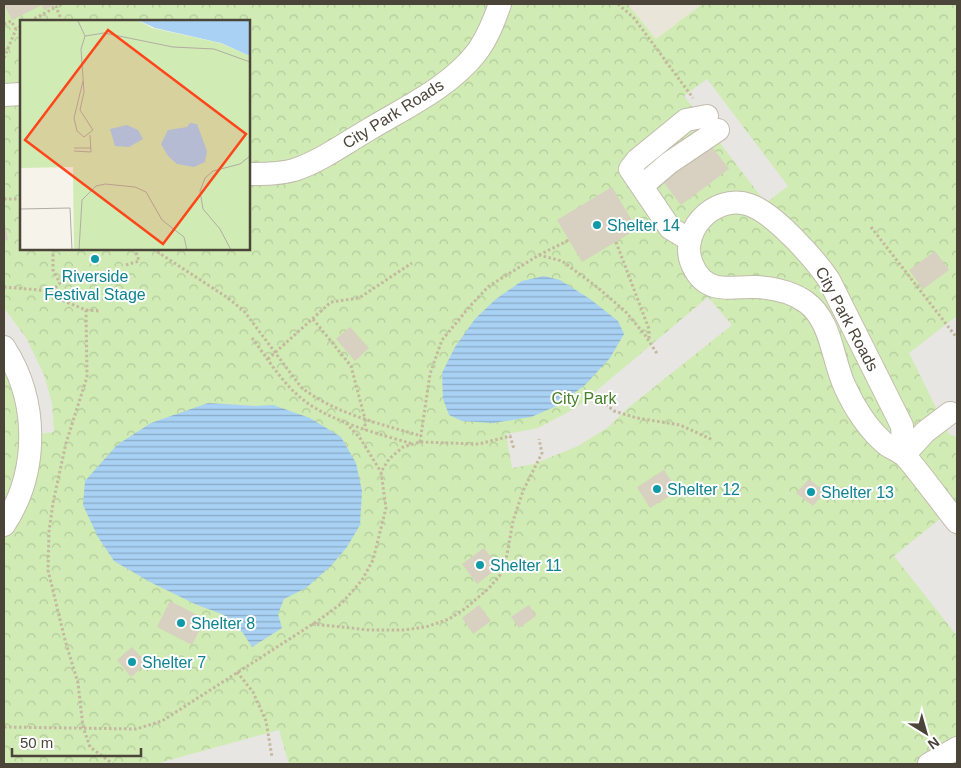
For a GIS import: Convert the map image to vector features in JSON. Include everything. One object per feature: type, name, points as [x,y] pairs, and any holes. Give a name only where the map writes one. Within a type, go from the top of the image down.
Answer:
[{"type":"lane","name":"City Park Roads","points":[[250,174],[268,174],[292,170],[315,162],[436,89],[458,72],[476,52],[492,29],[500,4]]},
{"type":"lane","points":[[4,95],[20,94]]},
{"type":"lane","points":[[690,240],[670,228],[630,169],[637,160],[686,120],[712,123]]},
{"type":"lane","name":"City Park Roads","points":[[904,455],[902,426],[829,280],[818,263],[762,211],[749,205],[736,203],[721,205],[710,210],[699,220],[692,231],[688,245],[695,271],[703,280],[714,286],[731,289],[754,287],[775,289],[792,294],[807,303],[818,315],[826,329],[845,387],[858,410],[872,430],[886,444],[904,455],[957,522]]},
{"type":"lane","points":[[4,347],[12,359],[23,385],[31,435],[29,463],[20,494],[4,526]]},
{"type":"lane","points":[[904,455],[925,432],[950,413]]},
{"type":"lane","points":[[929,764],[957,748]]},
{"type":"path","points":[[32,20],[62,4]]},
{"type":"path","points":[[618,4],[634,18],[693,98]]},
{"type":"path","points":[[56,7],[62,20]]},
{"type":"path","points":[[4,24],[11,21],[16,29]]},
{"type":"path","points":[[4,58],[16,29],[20,27]]},
{"type":"path","points":[[4,199],[20,199]]},
{"type":"path","points":[[871,227],[957,338]]},
{"type":"path","points":[[420,442],[430,374],[442,340],[489,286],[539,255],[569,240]]},
{"type":"path","points":[[616,242],[649,329],[648,340]]},
{"type":"path","points":[[4,287],[51,291],[60,283],[53,270],[53,250]]},
{"type":"path","points":[[126,265],[138,261],[134,250]]},
{"type":"path","points":[[156,250],[244,311],[301,386],[310,394],[356,416],[421,436]]},
{"type":"path","points":[[539,255],[562,262],[596,287],[625,312],[658,355]]},
{"type":"path","points":[[268,359],[331,302],[359,298],[412,263]]},
{"type":"path","points":[[54,288],[64,301],[86,310],[100,311]]},
{"type":"path","points":[[86,310],[87,377],[66,443],[55,493],[49,531],[48,570],[65,640],[78,683],[83,728],[90,747],[113,764]]},
{"type":"path","points":[[313,319],[351,366],[365,419],[365,430]]},
{"type":"path","points":[[252,338],[284,381],[306,402],[365,430],[412,444]]},
{"type":"path","points":[[602,401],[614,411],[636,418],[680,425],[714,440]]},
{"type":"path","points":[[4,727],[136,729],[162,721],[342,603],[362,580],[373,560],[386,508],[381,472],[360,438],[345,422]]},
{"type":"path","points":[[381,472],[389,459],[403,447],[420,442],[480,444],[510,436],[514,450]]},
{"type":"path","points":[[312,624],[370,630],[403,630],[426,627],[449,619],[466,608],[489,588],[500,574],[506,560],[516,513],[523,491],[542,454],[539,439]]},
{"type":"path","points":[[237,672],[253,692],[266,721],[272,757]]},
{"type":"shaded area","points":[[628,4],[702,4],[656,39]]},
{"type":"shaded area","points":[[707,79],[788,186],[766,203],[684,96]]},
{"type":"shaded area","points":[[708,297],[732,325],[628,408],[607,428],[578,446],[534,464],[512,468],[506,434],[538,428],[576,408]]},
{"type":"shaded area","points":[[4,308],[27,339],[44,375],[52,403],[54,432],[39,434],[27,374],[4,333]]},
{"type":"shaded area","points":[[957,316],[957,437],[949,434],[909,353]]},
{"type":"shaded area","points":[[941,518],[957,538],[957,636],[894,556]]},
{"type":"shaded area","points":[[279,730],[289,764],[155,764]]},
{"type":"green space","name":"City Park","points":[[4,4],[628,4],[656,39],[702,4],[957,4],[957,764],[4,764]]},
{"type":"water","points":[[544,276],[560,280],[590,299],[618,321],[624,334],[610,358],[586,384],[559,405],[531,417],[493,423],[462,421],[449,415],[443,399],[442,373],[455,347],[475,319],[496,299],[522,281]]},
{"type":"water","points":[[208,403],[255,406],[273,405],[310,418],[341,437],[356,463],[362,491],[360,525],[347,547],[331,566],[306,588],[284,599],[278,614],[282,628],[252,647],[243,633],[224,615],[195,604],[150,582],[114,561],[98,537],[83,505],[85,481],[117,445],[151,423]]},
{"type":"building","points":[[4,4],[57,4],[44,10],[42,5],[12,20]]},
{"type":"building","points":[[709,143],[729,169],[681,205],[661,179]]},
{"type":"building","name":"Shelter 14","points":[[612,187],[637,229],[582,262],[557,220]]},
{"type":"building","points":[[4,218],[8,240],[4,241]]},
{"type":"building","points":[[935,251],[949,270],[923,289],[909,270]]},
{"type":"building","points":[[350,327],[369,348],[355,361],[336,339]]},
{"type":"building","name":"Shelter 12","points":[[664,470],[678,491],[650,508],[637,487]]},
{"type":"building","name":"Shelter 13","points":[[809,479],[825,492],[813,506],[796,493]]},
{"type":"building","name":"Shelter 11","points":[[484,548],[499,567],[477,584],[462,564]]},
{"type":"building","name":"Shelter 8","points":[[170,601],[205,619],[192,645],[157,627]]},
{"type":"building","points":[[479,605],[491,621],[473,634],[462,618]]},
{"type":"building","points":[[529,605],[536,616],[519,628],[511,617]]},
{"type":"building","name":"Shelter 7","points":[[132,647],[147,663],[131,677],[117,660]]},
{"type":"place","name":"Shelter 14","points":[[597,225]]},
{"type":"place","name":"Riverside Festival Stage","points":[[95,259]]},
{"type":"place","name":"Shelter 12","points":[[657,489]]},
{"type":"place","name":"Shelter 13","points":[[811,492]]},
{"type":"place","name":"Shelter 11","points":[[480,565]]},
{"type":"place","name":"Shelter 8","points":[[181,623]]},
{"type":"place","name":"Shelter 7","points":[[132,662]]}]
